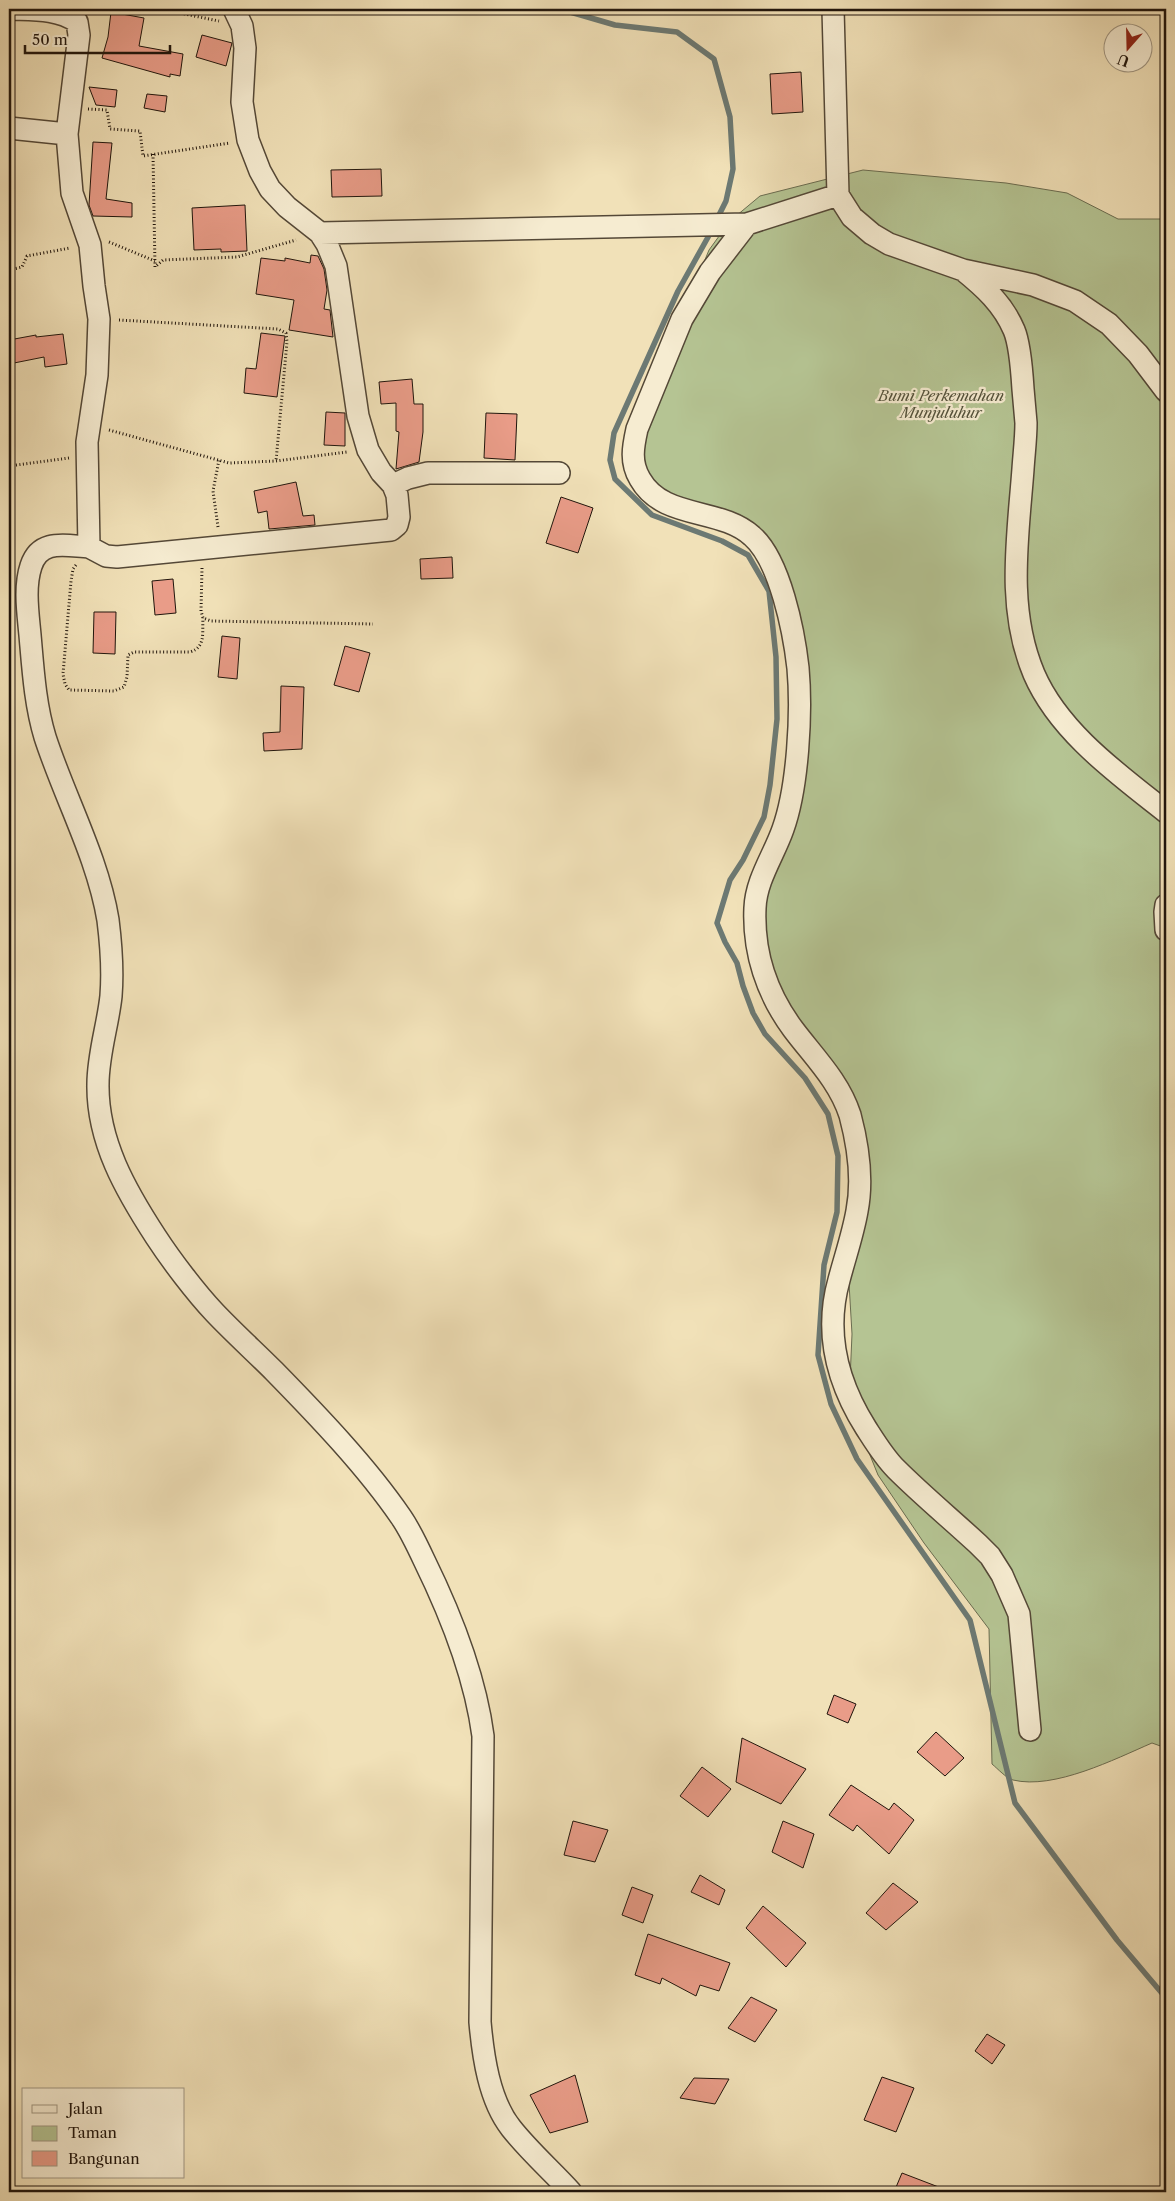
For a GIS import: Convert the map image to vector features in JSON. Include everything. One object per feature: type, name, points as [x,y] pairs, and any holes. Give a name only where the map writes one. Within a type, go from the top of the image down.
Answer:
[{"type":"street","points":[[11,9],[58,12],[77,22],[79,36],[67,134],[72,193],[88,239],[99,319],[97,375],[88,424],[89,546]]},
{"type":"street","points":[[833,9],[838,195],[852,217],[872,234],[918,255],[964,270],[1033,285],[1075,301],[1109,324],[1138,354],[1166,391]]},
{"type":"street","points":[[238,18],[245,48],[242,102],[248,140],[260,171],[270,189],[288,207],[320,233],[336,266],[358,416],[368,450],[381,472],[393,485],[400,507],[400,517],[397,525],[391,530],[118,557],[106,556],[89,546],[52,546],[41,549],[35,555],[28,574],[28,603],[34,688],[45,736],[77,816],[102,893],[108,919],[112,972],[111,998],[101,1048],[98,1086],[103,1129],[115,1165],[157,1239],[212,1311],[337,1437],[399,1513],[443,1598],[476,1698],[483,1736],[480,2022],[486,2067],[497,2101],[511,2128],[572,2192]]},
{"type":"street","points":[[9,128],[67,134]]},
{"type":"street","points":[[320,233],[739,224],[838,195]]},
{"type":"street","points":[[739,224],[682,319],[637,429],[633,446],[633,459],[636,472],[652,495],[666,504],[721,520],[750,534],[762,546],[772,562],[784,595],[797,663],[800,694],[794,775],[783,830],[762,878],[755,904],[756,935],[767,986],[793,1030],[839,1089],[849,1114],[855,1138],[859,1166],[858,1209],[832,1310],[835,1358],[841,1380],[855,1410],[878,1448],[895,1468],[990,1556],[1002,1575],[1019,1614],[1030,1730]]},
{"type":"street","points":[[964,270],[1002,306],[1015,332],[1026,425],[1016,537],[1016,597],[1023,638],[1034,674],[1060,715],[1079,737],[1100,758],[1166,812]]},
{"type":"street","points":[[393,485],[408,478],[428,473],[559,473]]},
{"type":"street","points":[[1166,905],[1166,930]]},
{"type":"path","points":[[160,9],[238,18]]},
{"type":"path","points":[[70,108],[107,110],[110,129],[140,131],[143,156],[248,140]]},
{"type":"path","points":[[153,154],[155,267],[164,260],[237,257],[320,233]]},
{"type":"path","points":[[9,270],[22,267],[27,256],[88,239],[155,261]]},
{"type":"path","points":[[99,319],[278,329],[286,333],[287,342],[276,461]]},
{"type":"path","points":[[88,424],[229,463],[276,461],[368,450]]},
{"type":"path","points":[[9,466],[87,455]]},
{"type":"path","points":[[89,546],[82,560],[73,569],[63,674],[65,684],[69,690],[114,691],[124,686],[127,677],[128,655],[134,652],[190,652],[198,650],[202,644],[203,618],[201,601],[212,547],[213,491],[219,460]]},
{"type":"path","points":[[203,618],[211,621],[373,624]]},
{"type":"green space","name":"Bumi Perkemahan Munjuluhur","points":[[863,170],[1006,183],[1067,193],[1118,219],[1166,219],[1166,1748],[1152,1743],[1084,1771],[1047,1781],[1029,1782],[1013,1780],[992,1764],[989,1629],[924,1543],[878,1475],[849,1403],[852,1334],[846,1232],[856,1142],[750,948],[799,761],[803,645],[771,554],[694,512],[642,479],[632,438],[709,250],[730,221],[760,196]]},
{"type":"building","points":[[111,12],[144,18],[139,46],[183,54],[180,76],[170,74],[170,77],[102,58],[108,37]]},
{"type":"building","points":[[202,35],[232,43],[226,66],[196,57]]},
{"type":"building","points":[[801,72],[803,112],[772,114],[770,74]]},
{"type":"building","points":[[89,87],[117,90],[115,107],[96,105]]},
{"type":"building","points":[[147,94],[167,96],[165,112],[144,108]]},
{"type":"building","points":[[93,142],[112,143],[106,199],[132,203],[132,217],[93,216],[89,205]]},
{"type":"building","points":[[381,169],[382,196],[332,197],[331,170]]},
{"type":"building","points":[[245,205],[247,251],[221,252],[221,249],[194,250],[192,208]]},
{"type":"building","points":[[311,255],[318,256],[324,269],[327,290],[324,309],[330,310],[333,337],[289,330],[294,300],[256,294],[261,258],[285,261],[285,258],[310,263]]},
{"type":"building","points":[[261,333],[285,336],[277,397],[244,393],[246,368],[256,369]]},
{"type":"building","points":[[63,334],[67,364],[45,367],[44,357],[9,364],[9,340],[36,335],[36,337]]},
{"type":"building","points":[[412,379],[414,404],[423,404],[423,432],[419,462],[396,469],[399,432],[396,431],[396,403],[381,404],[379,382]]},
{"type":"building","points":[[326,412],[345,413],[345,446],[324,445]]},
{"type":"building","points":[[486,413],[517,414],[515,460],[484,458]]},
{"type":"building","points":[[296,482],[303,516],[314,515],[315,525],[269,529],[267,511],[258,513],[254,491]]},
{"type":"building","points":[[561,497],[593,508],[578,553],[546,543]]},
{"type":"building","points":[[452,557],[453,578],[421,579],[420,559]]},
{"type":"building","points":[[173,579],[176,613],[155,615],[152,581]]},
{"type":"building","points":[[94,612],[116,612],[115,654],[93,653]]},
{"type":"building","points":[[222,636],[240,638],[237,679],[218,677]]},
{"type":"building","points":[[345,646],[370,653],[359,692],[334,685]]},
{"type":"building","points":[[281,686],[304,687],[302,749],[264,751],[263,733],[280,732]]},
{"type":"building","points":[[834,1695],[856,1704],[848,1723],[827,1714]]},
{"type":"building","points":[[936,1732],[964,1758],[945,1776],[917,1752]]},
{"type":"building","points":[[742,1738],[806,1769],[781,1804],[736,1782]]},
{"type":"building","points":[[702,1767],[731,1789],[708,1817],[680,1796]]},
{"type":"building","points":[[851,1785],[889,1810],[894,1803],[914,1820],[889,1854],[857,1825],[853,1831],[829,1815]]},
{"type":"building","points":[[573,1821],[608,1830],[595,1862],[564,1855]]},
{"type":"building","points":[[783,1821],[814,1834],[803,1868],[772,1852]]},
{"type":"building","points":[[700,1875],[725,1890],[719,1905],[691,1892]]},
{"type":"building","points":[[893,1883],[918,1902],[886,1930],[866,1913]]},
{"type":"building","points":[[632,1887],[653,1895],[643,1923],[622,1915]]},
{"type":"building","points":[[763,1906],[806,1943],[786,1967],[746,1928]]},
{"type":"building","points":[[648,1934],[730,1963],[719,1991],[700,1985],[696,1996],[662,1978],[660,1984],[635,1975]]},
{"type":"building","points":[[751,1997],[777,2010],[755,2042],[728,2028]]},
{"type":"building","points":[[987,2034],[1005,2045],[992,2064],[975,2051]]},
{"type":"building","points":[[575,2075],[588,2122],[550,2133],[530,2095]]},
{"type":"building","points":[[882,2077],[914,2088],[896,2132],[864,2120]]},
{"type":"building","points":[[694,2078],[729,2079],[715,2104],[680,2098]]},
{"type":"building","points":[[902,2173],[949,2191],[949,2192],[894,2192]]},
{"type":"waterway","points":[[560,9],[615,25],[677,32],[714,59],[730,117],[733,169],[726,201],[717,219]]},
{"type":"waterway","points":[[712,230],[678,291],[614,433],[610,460],[615,479],[652,515],[722,541],[748,555],[769,591],[776,657],[777,719],[770,785],[764,817],[743,860],[730,880],[717,923],[737,963],[753,1013],[765,1034],[805,1078],[828,1114],[838,1156],[837,1212],[824,1265],[818,1355],[831,1404],[857,1459],[970,1620],[1015,1803],[1117,1940],[1166,1998]]}]
